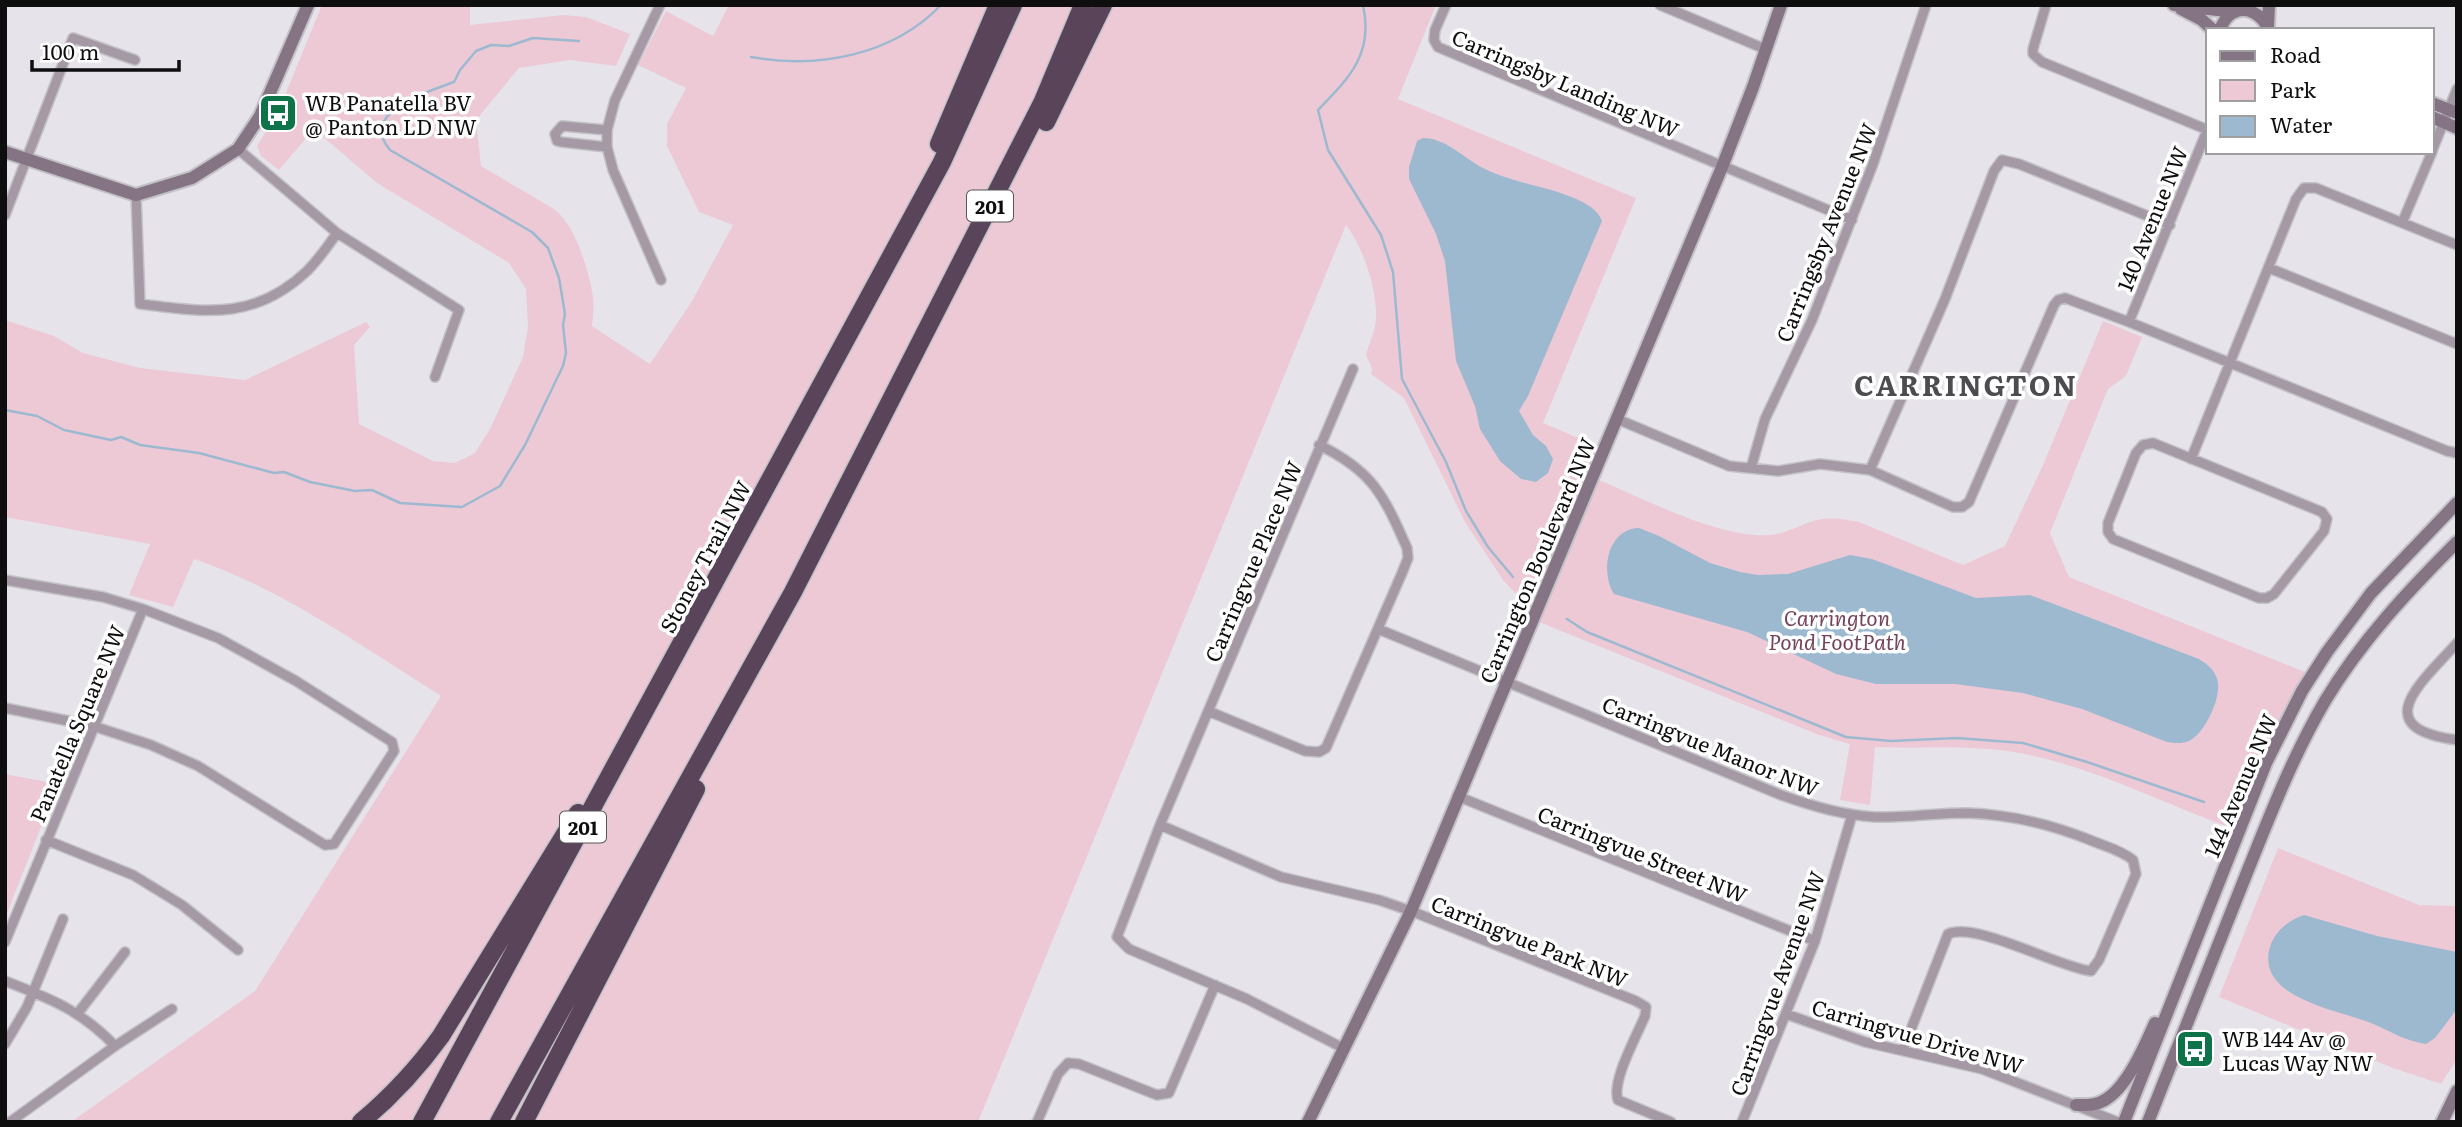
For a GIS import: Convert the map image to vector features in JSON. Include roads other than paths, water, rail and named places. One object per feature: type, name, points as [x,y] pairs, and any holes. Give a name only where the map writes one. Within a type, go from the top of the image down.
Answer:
[{"type":"highway","points":[[906,229],[925,176],[998,5]]},
{"type":"highway","name":"Stoney Trail NW","points":[[422,1122],[906,229],[964,117],[1013,5]]},
{"type":"highway","name":"201","points":[[499,1122],[793,592],[1043,101],[1083,5]]},
{"type":"highway","points":[[890,403],[927,348],[1071,74],[1103,5]]},
{"type":"highway","points":[[361,1122],[383,1104],[421,1065],[441,1036],[504,936],[743,532]]},
{"type":"highway","points":[[524,1122],[667,848],[793,592]]},
{"type":"street","points":[[5,152],[136,195],[192,178],[238,149],[260,116],[308,5]]},
{"type":"street","points":[[660,5],[615,100],[607,130],[607,147],[613,170],[661,280]]},
{"type":"street","name":"Carringsby Landing NW","points":[[1446,5],[1435,30],[1434,40],[1438,47],[1722,167]]},
{"type":"street","points":[[1660,5],[1765,49]]},
{"type":"street","name":"Carrington Boulevard NW","points":[[1308,1122],[1411,911],[1722,167],[1781,5]]},
{"type":"street","name":"Carringsby Avenue NW","points":[[1751,468],[1765,419],[1812,320],[1852,220],[1893,108],[1926,5]]},
{"type":"street","points":[[2046,5],[2033,48],[2033,54],[2042,62],[2206,128]]},
{"type":"street","points":[[2174,5],[2255,12],[2263,18],[2268,28]]},
{"type":"street","points":[[2174,5],[2202,20],[2211,28]]},
{"type":"street","points":[[2269,5],[2269,28]]},
{"type":"street","points":[[2221,28],[2225,19],[2238,9]]},
{"type":"street","points":[[5,215],[73,38],[135,60]]},
{"type":"street","points":[[2434,146],[2457,89]]},
{"type":"street","points":[[2445,116],[2457,128]]},
{"type":"street","points":[[607,130],[562,125],[555,134],[561,142],[607,147]]},
{"type":"street","name":"140 Avenue NW","points":[[2129,321],[2206,134]]},
{"type":"street","points":[[238,149],[337,233],[459,310],[435,377]]},
{"type":"street","points":[[2402,223],[2431,154]]},
{"type":"street","points":[[1870,471],[1945,299],[1994,171],[2002,160],[2020,164],[2170,225]]},
{"type":"street","points":[[1722,167],[1852,220]]},
{"type":"street","points":[[2192,459],[2296,199],[2304,188],[2315,188],[2457,246]]},
{"type":"street","points":[[136,195],[140,304],[187,310],[230,311],[270,299],[307,271],[337,233]]},
{"type":"street","points":[[2269,268],[2457,344]]},
{"type":"street","points":[[1617,419],[1729,466],[1778,471],[1820,464],[1870,471],[1954,507],[1962,507],[1969,502],[2054,304],[2064,298],[2129,321],[2457,453]]},
{"type":"street","points":[[1319,445],[1353,369]]},
{"type":"street","points":[[2152,443],[2192,459],[2322,512],[2328,519],[2324,530],[2274,594],[2259,598],[2113,539],[2108,532],[2108,523],[2136,453],[2143,445],[2152,443]]},
{"type":"street","name":"Carringvue Place NW","points":[[1208,710],[1300,750],[1319,752],[1331,740],[1408,558],[1407,548],[1388,506],[1371,481],[1354,465],[1319,445],[1208,710],[1160,825],[1118,930],[1118,940],[1129,949],[1247,999],[1345,1049]]},
{"type":"street","name":"144 Avenue NW","points":[[2121,1122],[2266,763],[2302,691],[2371,593],[2457,503]]},
{"type":"street","name":"144 Avenue NW","points":[[2148,1122],[2269,819],[2305,738],[2348,666],[2378,626],[2457,542]]},
{"type":"street","name":"Panatella Square NW","points":[[5,580],[103,597],[142,609],[5,942]]},
{"type":"street","points":[[5,708],[93,726],[151,745],[198,766],[324,845],[334,844],[394,751],[391,742],[296,681],[218,638],[142,609]]},
{"type":"street","name":"Carringvue Manor NW","points":[[1378,629],[1814,806],[1852,815],[1895,817],[1966,813],[2017,818],[2062,830],[2116,850],[2133,860],[2136,874],[2099,960],[2091,971],[1998,940],[1960,932],[1948,934],[1903,1050]]},
{"type":"street","points":[[2457,643],[2410,696],[2406,710],[2412,723],[2424,733],[2457,740]]},
{"type":"street","name":"Carringvue Street NW","points":[[1457,796],[1815,941]]},
{"type":"street","name":"Carringvue Avenue NW","points":[[1742,1122],[1815,941],[1852,815]]},
{"type":"street","points":[[1160,825],[1281,877],[1379,900],[1411,911]]},
{"type":"street","points":[[46,840],[133,875],[182,905],[238,950]]},
{"type":"street","name":"Carringvue Park NW","points":[[1411,911],[1646,1007],[1616,1094],[1618,1100],[1671,1122]]},
{"type":"street","points":[[5,1044],[27,1007],[63,919]]},
{"type":"street","points":[[2076,1105],[2102,1102],[2116,1093],[2152,1028],[2175,973],[2192,948]]},
{"type":"street","points":[[78,1013],[125,952]]},
{"type":"street","points":[[5,981],[78,1013],[96,1026],[114,1046]]},
{"type":"street","points":[[1037,1122],[1058,1073],[1068,1063],[1079,1063],[1150,1093],[1161,1096],[1169,1093],[1215,985]]},
{"type":"street","points":[[10,1122],[114,1046],[172,1009]]},
{"type":"street","name":"Carringvue Drive NW","points":[[1786,1014],[1846,1037],[1982,1069],[2121,1122]]},
{"type":"street","points":[[2442,1122],[2457,1091]]},
{"type":"water","points":[[1423,138],[1439,141],[1496,174],[1576,199],[1597,212],[1602,221],[1528,396],[1519,411],[1533,435],[1546,446],[1553,459],[1548,473],[1536,482],[1521,479],[1500,461],[1480,429],[1475,406],[1456,361],[1445,261],[1436,234],[1409,179],[1409,167],[1417,141]]},
{"type":"water","points":[[1639,528],[1710,563],[1740,572],[1758,575],[1788,574],[1850,555],[1872,559],[1976,598],[2030,595],[2199,659],[2210,667],[2217,679],[2215,704],[2206,723],[2195,737],[2186,742],[2175,743],[2082,709],[2023,693],[1955,684],[1876,684],[1836,674],[1747,632],[1614,594],[1608,575],[1609,553],[1620,536],[1628,530]]},
{"type":"water","points":[[2304,915],[2377,936],[2457,952],[2457,1009],[2435,1038],[2426,1044],[2411,1041],[2371,1023],[2302,999],[2275,979],[2269,964],[2270,947],[2283,927]]},
{"type":"waterway","points":[[751,57],[802,61],[852,55],[900,36],[941,5]]},
{"type":"waterway","points":[[1363,5],[1365,38],[1362,51],[1349,76],[1318,110],[1328,150],[1381,235],[1393,272],[1402,379],[1446,462],[1466,511],[1488,547],[1513,577]]},
{"type":"waterway","points":[[5,410],[37,416],[64,430],[111,440],[121,437],[140,445],[199,453],[355,491],[372,490],[400,503],[462,507],[500,486],[525,445],[563,366],[566,353],[563,325],[565,314],[559,278],[548,248],[532,232],[390,150],[382,137],[383,125],[389,114],[413,98],[454,82],[476,51],[491,45],[509,46],[533,38],[579,41]]},
{"type":"waterway","points":[[1567,619],[1587,632],[1846,737],[1891,741],[1957,738],[2023,743],[2204,802]]},
{"type":"place","name":"WB Panatella BV @ Panton LD NW","points":[[278,113]]},
{"type":"place","name":"WB 144 Av @ Lucas Way NW","points":[[2195,1049]]},
{"type":"district","name":"CARRINGTON","points":[[1966,384]]},
{"type":"park label","name":"Carrington Pond FootPath","points":[[1837,628]]}]
